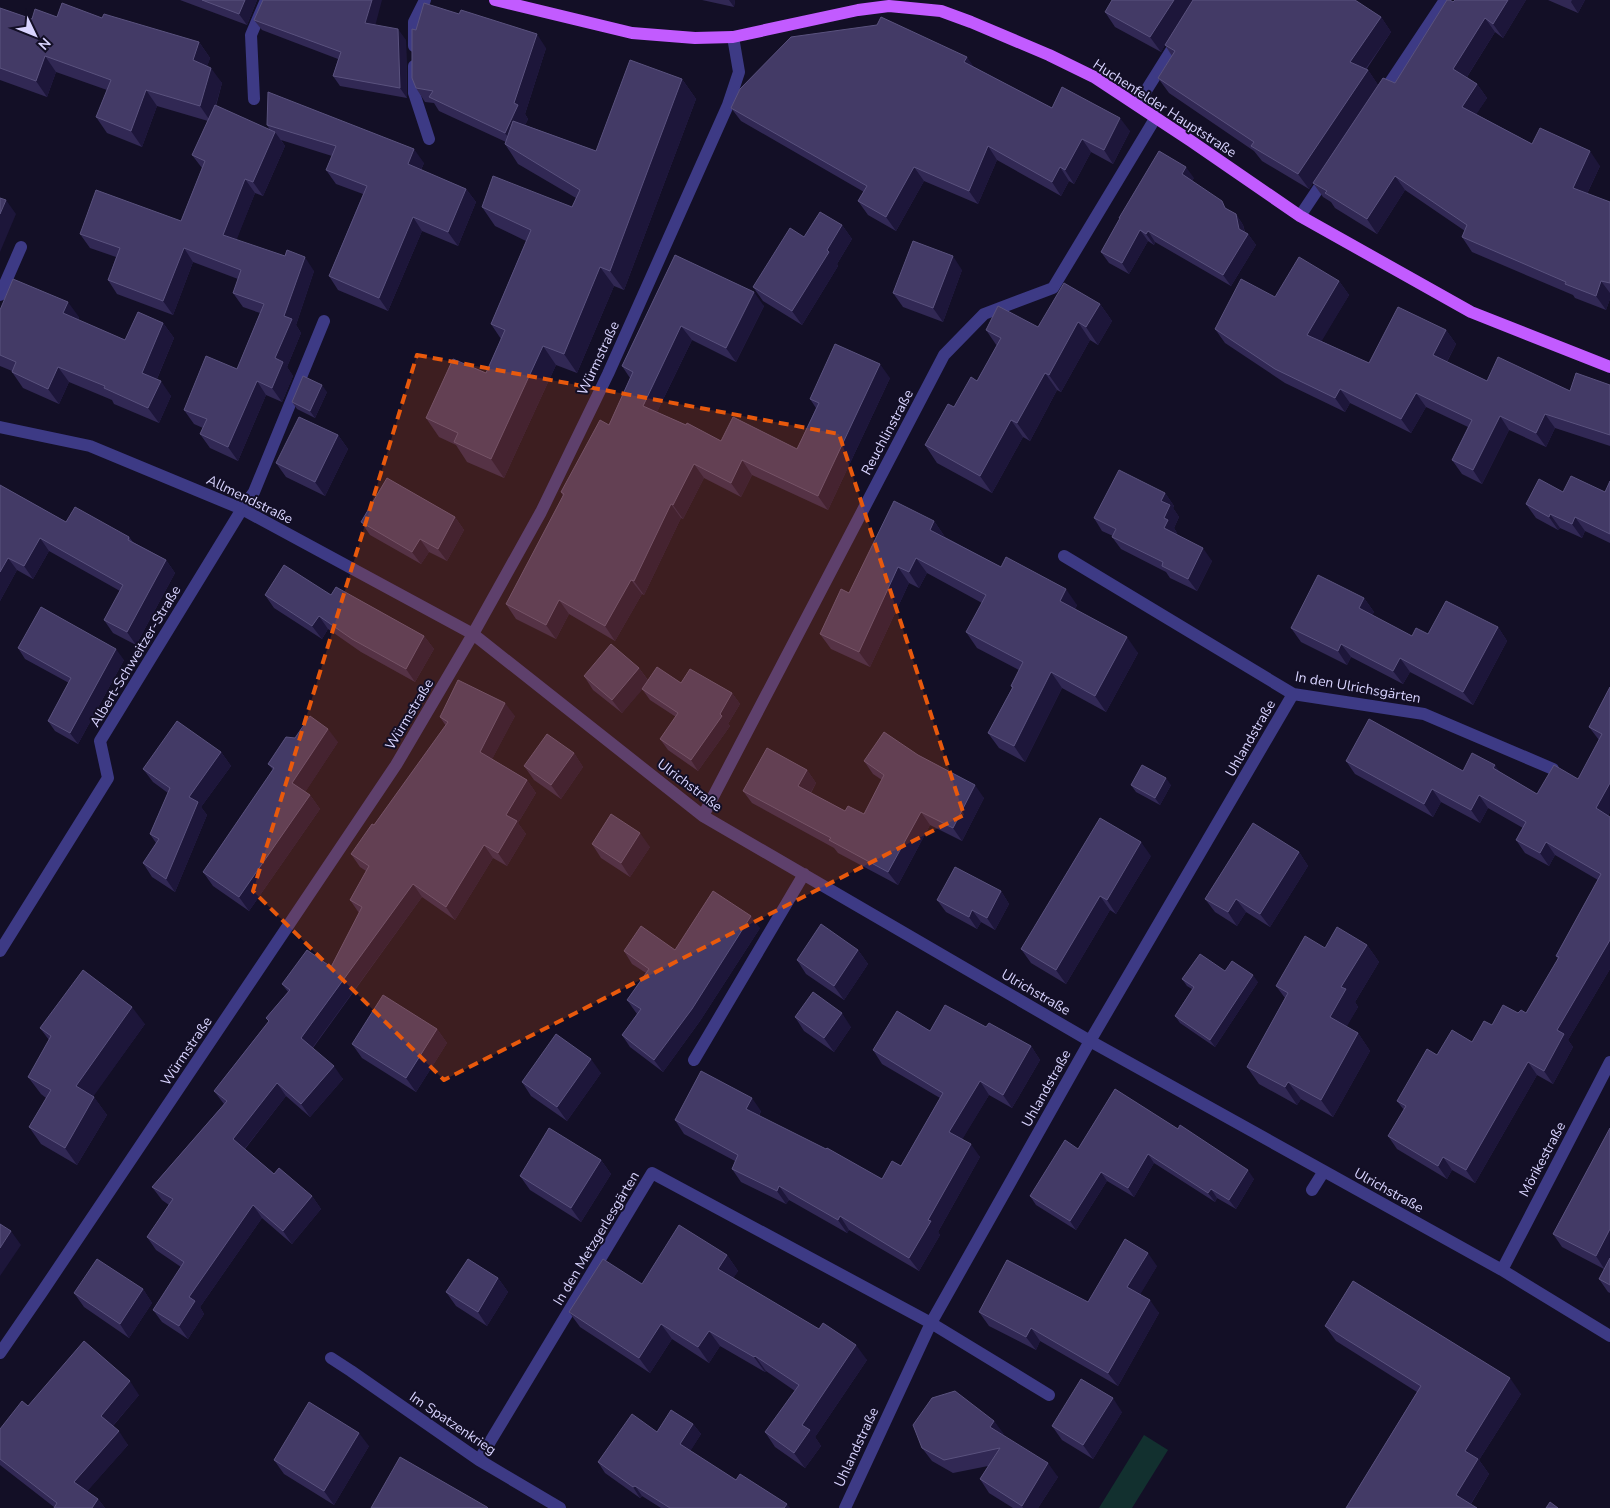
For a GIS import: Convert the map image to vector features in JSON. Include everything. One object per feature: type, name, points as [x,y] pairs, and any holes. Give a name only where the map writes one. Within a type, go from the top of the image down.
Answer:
[{"type":"main road","name":"Huchenfelder Hauptstraße","points":[[495,0],[632,33],[695,38],[733,37],[858,5],[941,11],[1056,59],[1094,78],[1156,117],[1300,216],[1472,312],[1610,366]]},
{"type":"street","points":[[254,99],[251,35],[266,0]]},
{"type":"street","points":[[425,0],[414,22],[414,93],[429,139]]},
{"type":"street","points":[[1375,104],[1444,0]]},
{"type":"street","points":[[1137,105],[1187,25]]},
{"type":"street","name":"Würmstraße","points":[[0,1352],[396,765],[473,634],[541,512],[604,383],[728,105],[739,72],[733,37]]},
{"type":"street","name":"Reuchlinstraße","points":[[703,816],[944,355],[984,314],[1053,288],[1156,117]]},
{"type":"street","points":[[1300,216],[1332,168]]},
{"type":"street","points":[[0,295],[21,247]]},
{"type":"street","name":"Albert-Schweitzer-Straße","points":[[0,950],[108,778],[100,741],[254,492],[324,321]]},
{"type":"street","name":"Allmendstraße","points":[[0,427],[90,446],[242,509],[473,634]]},
{"type":"street","name":"In den Ulrichsgärten","points":[[1064,556],[1293,694],[1424,714],[1553,769]]},
{"type":"street","name":"Ulrichstraße","points":[[473,634],[703,816],[1090,1040],[1502,1270],[1610,1336]]},
{"type":"street","name":"Uhlandstraße","points":[[844,1508],[931,1323],[1090,1040],[1293,694]]},
{"type":"street","points":[[694,1060],[804,874]]},
{"type":"street","name":"Mörikestraße","points":[[1502,1270],[1610,1062]]},
{"type":"street","points":[[1312,1190],[1324,1171]]},
{"type":"street","name":"In den Metzgerlesgärten","points":[[479,1460],[652,1173],[931,1323]]},
{"type":"street","points":[[931,1323],[1048,1396]]},
{"type":"street","name":"Im Spatzenkrieg","points":[[330,1358],[479,1460],[560,1508]]},
{"type":"highlighted area","points":[[417,355],[839,434],[964,815],[444,1080],[253,891]]},
{"type":"green space","points":[[1144,1435],[1168,1450],[1132,1508],[1099,1508]]},
{"type":"building","points":[[202,0],[245,0],[239,14]]},
{"type":"building","points":[[263,0],[372,0],[365,23],[398,29],[400,88],[333,76],[341,52],[254,20]]},
{"type":"building","points":[[1112,0],[1174,0],[1150,37],[1105,12]]},
{"type":"building","points":[[1193,0],[1355,0],[1381,17],[1350,62],[1368,70],[1298,174],[1251,146],[1254,142],[1158,78],[1175,51],[1165,45]]},
{"type":"building","points":[[1447,0],[1453,2],[1455,0],[1508,0],[1493,24],[1485,18],[1453,69],[1477,84],[1462,107],[1532,144],[1540,128],[1590,151],[1573,188],[1610,202],[1610,283],[1601,281],[1596,296],[1565,284],[1566,282],[1462,237],[1467,225],[1395,176],[1367,219],[1325,193],[1327,191],[1313,183],[1383,78],[1395,83]]},
{"type":"building","points":[[62,3],[102,18],[104,14],[199,42],[193,60],[211,68],[200,106],[146,90],[131,131],[96,117],[111,80],[45,56],[36,81],[0,68],[0,8],[32,19],[35,9],[57,17]]},
{"type":"building","points":[[424,3],[459,14],[461,10],[537,34],[514,103],[518,105],[505,133],[429,97],[433,91],[416,88],[412,78],[412,29],[416,30]]},
{"type":"building","points":[[881,17],[967,57],[964,62],[1052,108],[1062,87],[1120,118],[1104,150],[1082,139],[1065,170],[1060,167],[1052,182],[988,146],[969,191],[914,167],[886,217],[858,201],[867,186],[731,108],[740,89],[791,37],[877,25]]},
{"type":"building","points":[[630,60],[682,79],[610,271],[600,267],[564,354],[543,346],[491,459],[454,442],[458,433],[426,418],[453,359],[486,373],[505,330],[491,324],[531,230],[482,207],[493,176],[572,207],[580,190],[505,144],[513,121],[596,151]]},
{"type":"building","points":[[268,92],[414,149],[408,164],[466,189],[448,232],[413,217],[379,298],[329,276],[367,186],[326,170],[336,146],[267,125]]},
{"type":"building","points":[[215,105],[275,132],[253,182],[245,179],[223,235],[285,256],[287,250],[305,257],[284,316],[292,319],[275,358],[283,362],[272,388],[257,381],[228,447],[200,434],[207,419],[184,410],[206,356],[237,369],[264,304],[233,293],[241,270],[184,248],[163,301],[108,280],[120,248],[80,234],[96,190],[181,221],[205,161],[192,155]]},
{"type":"building","points":[[1159,151],[1186,167],[1182,174],[1222,201],[1225,208],[1236,214],[1239,229],[1248,234],[1223,275],[1148,231],[1146,234],[1140,230],[1122,263],[1101,252]]},
{"type":"building","points":[[0,198],[6,200],[0,214]]},
{"type":"building","points":[[820,212],[842,225],[827,250],[829,252],[792,311],[753,287],[790,228],[804,237]]},
{"type":"building","points":[[913,241],[953,256],[933,308],[893,293]]},
{"type":"building","points":[[675,255],[754,292],[726,348],[681,326],[643,406],[686,425],[687,423],[721,441],[733,417],[797,449],[819,403],[810,399],[835,344],[880,364],[818,496],[742,460],[731,483],[694,464],[673,505],[671,504],[634,581],[631,580],[605,626],[559,600],[546,625],[506,604],[564,494],[561,492],[600,420],[609,425],[633,372],[622,366]]},
{"type":"building","points":[[1299,257],[1339,281],[1307,335],[1369,363],[1398,307],[1446,330],[1433,355],[1487,381],[1498,357],[1570,391],[1576,373],[1610,385],[1610,435],[1545,414],[1536,433],[1500,416],[1473,470],[1452,460],[1472,420],[1416,393],[1401,419],[1340,389],[1335,398],[1275,369],[1215,329],[1241,279],[1275,297]]},
{"type":"building","points":[[13,279],[68,302],[63,313],[125,340],[138,312],[163,323],[142,373],[161,381],[148,408],[104,388],[105,386],[58,367],[48,389],[12,372],[16,362],[0,355],[0,310]]},
{"type":"building","points":[[1064,283],[1100,304],[1086,327],[1078,322],[1049,375],[1045,373],[1017,423],[1011,420],[980,476],[925,445],[948,404],[954,407],[971,377],[977,381],[1001,338],[986,330],[998,306],[1038,327]]},
{"type":"building","points":[[303,376],[322,385],[310,411],[292,402]]},
{"type":"building","points":[[299,417],[338,435],[315,482],[276,463]]},
{"type":"building","points":[[1119,470],[1165,493],[1161,501],[1170,505],[1164,518],[1168,520],[1164,528],[1203,548],[1188,579],[1162,566],[1163,562],[1112,537],[1116,529],[1094,518]]},
{"type":"building","points":[[1571,476],[1605,492],[1610,481],[1610,534],[1575,517],[1572,524],[1550,514],[1549,517],[1526,504],[1539,479],[1563,492]]},
{"type":"building","points":[[387,478],[455,517],[438,549],[420,539],[412,552],[361,522]]},
{"type":"building","points":[[0,485],[66,522],[75,507],[129,537],[128,540],[166,560],[127,632],[104,620],[123,585],[40,538],[24,566],[8,558],[0,572]]},
{"type":"building","points":[[894,501],[934,521],[930,530],[1001,567],[1006,557],[1066,589],[1060,601],[1127,637],[1095,696],[1051,672],[1014,746],[988,733],[1013,687],[1011,686],[1023,662],[966,632],[986,595],[916,558],[909,572],[898,567],[859,652],[820,634],[841,589],[849,593]]},
{"type":"building","points":[[284,565],[331,595],[336,587],[424,636],[406,669],[352,639],[319,616],[312,626],[265,595]]},
{"type":"building","points":[[1318,575],[1364,598],[1359,608],[1412,636],[1416,628],[1428,634],[1446,601],[1498,627],[1463,692],[1400,658],[1393,671],[1341,644],[1338,651],[1291,628]]},
{"type":"building","points":[[41,607],[116,649],[70,733],[48,721],[71,678],[18,648]]},
{"type":"building","points":[[611,644],[639,668],[612,700],[584,676]]},
{"type":"building","points":[[657,667],[681,683],[690,669],[732,693],[720,714],[722,716],[691,760],[660,739],[678,713],[642,689]]},
{"type":"building","points":[[458,680],[505,703],[480,752],[527,780],[506,815],[517,821],[498,853],[484,845],[446,907],[413,884],[301,1038],[334,1066],[301,1104],[277,1083],[233,1139],[274,1174],[279,1168],[312,1196],[283,1231],[253,1205],[189,1297],[195,1301],[179,1326],[153,1310],[184,1262],[147,1237],[173,1199],[152,1187],[227,1101],[214,1091],[269,1021],[266,1018],[290,990],[282,984],[307,950],[331,967],[362,907],[350,900],[369,866],[351,854],[448,722],[440,717]]},
{"type":"building","points":[[1610,687],[1610,783],[1596,808],[1610,817],[1610,940],[1557,1030],[1564,1034],[1544,1071],[1528,1062],[1466,1170],[1443,1157],[1438,1166],[1388,1136],[1406,1106],[1397,1101],[1427,1049],[1437,1055],[1452,1030],[1472,1042],[1484,1021],[1492,1025],[1503,1005],[1518,1013],[1521,1010],[1526,1013],[1559,957],[1556,956],[1601,874],[1546,842],[1540,853],[1516,840],[1526,822],[1479,795],[1471,810],[1432,789],[1424,804],[1346,761],[1369,719],[1463,771],[1472,753],[1495,765],[1493,768],[1537,794],[1554,765],[1578,779],[1602,734],[1589,727]]},
{"type":"building","points":[[310,716],[328,729],[292,783],[310,795],[239,897],[203,872],[274,768],[268,764],[286,737],[295,738]]},
{"type":"building","points":[[177,721],[221,752],[189,797],[198,802],[166,879],[143,863],[159,839],[150,834],[170,788],[143,769]]},
{"type":"building","points":[[884,732],[918,755],[975,785],[953,828],[921,812],[888,872],[829,840],[831,838],[743,791],[767,748],[807,770],[798,786],[845,811],[848,806],[864,814],[884,775],[864,761]]},
{"type":"building","points":[[547,734],[574,753],[551,785],[524,766]]},
{"type":"building","points":[[1142,765],[1166,778],[1155,798],[1131,785]]},
{"type":"building","points":[[611,814],[640,833],[621,863],[592,844]]},
{"type":"building","points":[[1100,818],[1141,842],[1107,900],[1100,896],[1056,970],[1021,949]]},
{"type":"building","points":[[1253,823],[1299,852],[1260,914],[1236,899],[1228,912],[1205,899]]},
{"type":"building","points":[[955,867],[1001,891],[987,918],[972,910],[969,917],[937,900]]},
{"type":"building","points":[[713,891],[751,916],[692,1009],[654,1060],[622,1035],[641,1009],[627,1000],[649,969],[624,951],[641,926],[675,950]]},
{"type":"building","points":[[821,924],[858,950],[834,986],[797,960]]},
{"type":"building","points":[[1337,927],[1367,945],[1341,987],[1346,989],[1330,1017],[1358,1033],[1321,1100],[1288,1082],[1285,1087],[1247,1067],[1288,993],[1276,986],[1305,936],[1325,948]]},
{"type":"building","points":[[1200,954],[1225,971],[1232,961],[1253,975],[1210,1040],[1175,1016],[1194,987],[1182,979]]},
{"type":"building","points":[[83,970],[132,1007],[76,1086],[94,1097],[65,1148],[29,1127],[51,1090],[28,1077],[51,1036],[40,1028]]},
{"type":"building","points":[[813,992],[842,1013],[824,1038],[795,1017]]},
{"type":"building","points":[[383,995],[437,1029],[406,1078],[352,1044]]},
{"type":"building","points":[[945,1005],[986,1027],[989,1023],[1031,1046],[1003,1095],[980,1081],[949,1132],[971,1144],[928,1220],[931,1221],[909,1258],[840,1216],[838,1220],[779,1186],[777,1191],[732,1169],[738,1155],[675,1120],[701,1071],[752,1098],[746,1109],[827,1148],[882,1179],[892,1161],[901,1166],[943,1093],[873,1050],[897,1011],[930,1031]]},
{"type":"building","points":[[556,1034],[591,1059],[557,1107],[522,1082]]},
{"type":"building","points":[[1115,1089],[1178,1129],[1180,1125],[1248,1170],[1229,1200],[1211,1189],[1208,1193],[1148,1154],[1128,1188],[1101,1172],[1070,1221],[1030,1196],[1065,1140],[1078,1149]]},
{"type":"building","points":[[549,1128],[601,1160],[571,1208],[520,1176]]},
{"type":"building","points":[[1610,1128],[1610,1229],[1596,1256],[1553,1234]]},
{"type":"building","points":[[0,1224],[11,1231],[0,1248]]},
{"type":"building","points":[[679,1225],[727,1255],[718,1269],[819,1329],[823,1323],[856,1345],[802,1425],[810,1430],[794,1453],[765,1432],[799,1385],[755,1356],[709,1331],[698,1347],[661,1324],[639,1358],[569,1312],[603,1259],[642,1284]]},
{"type":"building","points":[[1125,1239],[1148,1253],[1127,1287],[1150,1300],[1108,1373],[1031,1328],[1026,1337],[979,1312],[1007,1260],[1088,1302]]},
{"type":"building","points":[[1610,1258],[1610,1285],[1599,1279]]},
{"type":"building","points":[[97,1259],[143,1289],[120,1324],[74,1293]]},
{"type":"building","points":[[468,1259],[498,1278],[478,1312],[446,1292]]},
{"type":"building","points":[[1353,1281],[1510,1378],[1465,1451],[1478,1459],[1456,1495],[1477,1508],[1346,1508],[1421,1386],[1325,1326]]},
{"type":"building","points":[[84,1341],[130,1381],[101,1416],[119,1431],[74,1482],[98,1499],[92,1508],[54,1508],[57,1503],[0,1459],[0,1429],[22,1401],[28,1406]]},
{"type":"building","points":[[1081,1379],[1113,1398],[1083,1445],[1052,1426]]},
{"type":"building","points":[[955,1391],[994,1421],[990,1427],[1048,1463],[1022,1506],[980,1479],[1000,1448],[944,1460],[922,1448],[913,1425],[932,1398]]},
{"type":"building","points":[[309,1402],[359,1433],[324,1491],[274,1460]]},
{"type":"building","points":[[671,1410],[693,1424],[680,1444],[736,1480],[740,1474],[787,1504],[784,1508],[670,1508],[635,1486],[633,1487],[598,1462],[632,1414],[657,1432]]},
{"type":"building","points":[[400,1457],[487,1507],[488,1508],[371,1508]]},
{"type":"building","points":[[1550,1502],[1558,1508],[1546,1508]]}]
